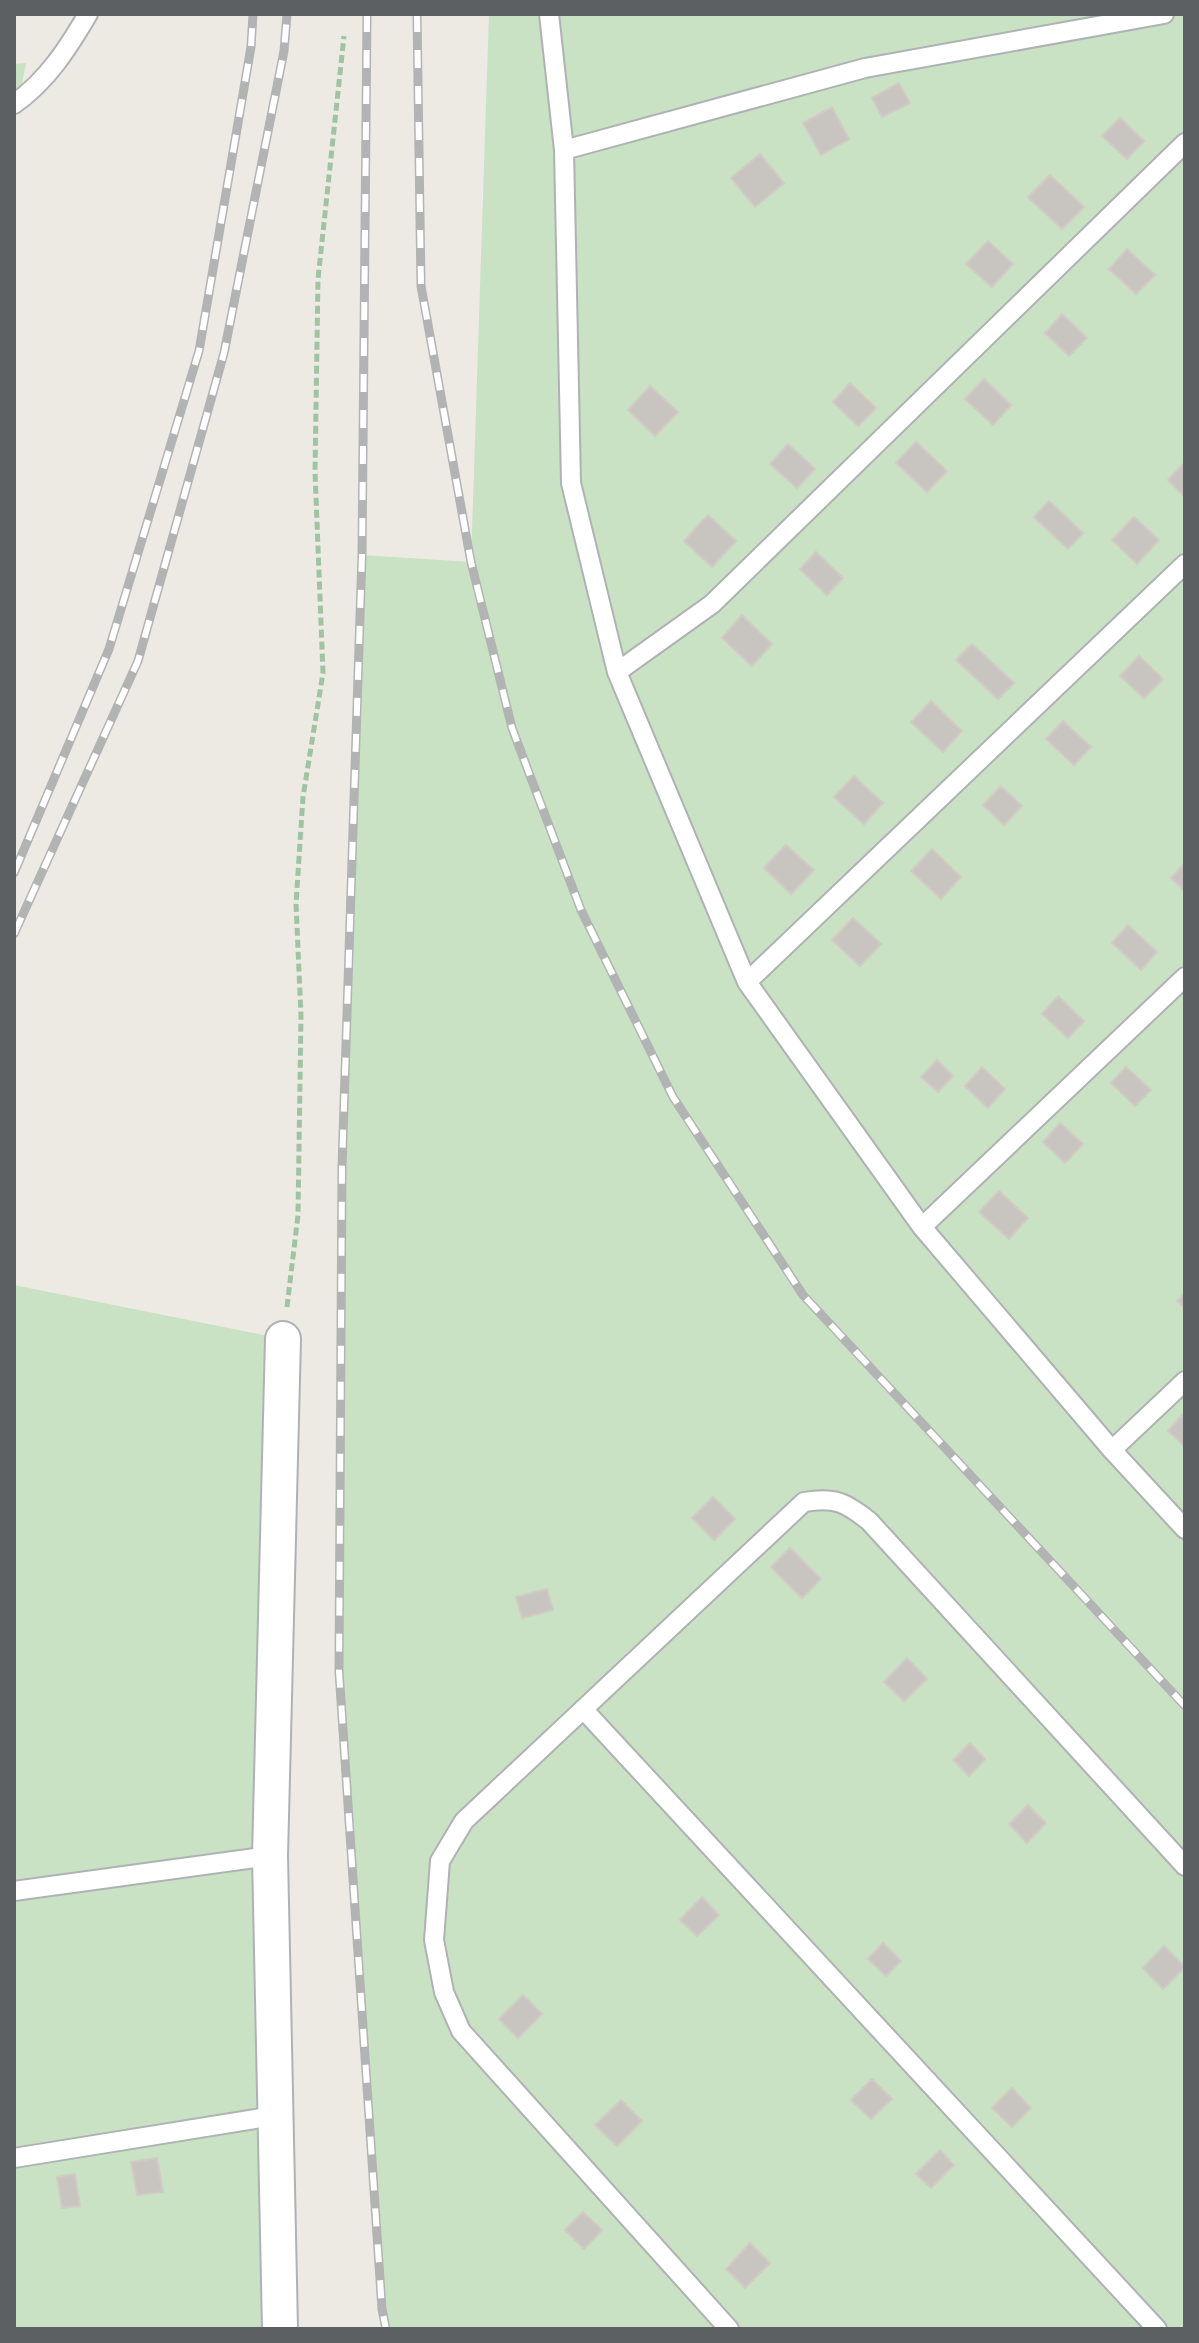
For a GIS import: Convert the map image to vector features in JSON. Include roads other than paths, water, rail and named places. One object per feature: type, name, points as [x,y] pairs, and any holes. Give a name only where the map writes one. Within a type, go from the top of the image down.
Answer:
[{"type":"street","points":[[280,2329],[270,1856],[283,1339]]},
{"type":"lane","points":[[14,104],[28,94],[62,57],[88,14]]},
{"type":"lane","points":[[549,14],[564,150],[571,483],[617,672],[747,982],[922,1227],[1112,1450],[1185,1529]]},
{"type":"lane","points":[[564,150],[865,68],[1164,14]]},
{"type":"lane","points":[[617,672],[712,604],[1185,143]]},
{"type":"lane","points":[[747,982],[1185,564]]},
{"type":"lane","points":[[922,1227],[1185,977]]},
{"type":"lane","points":[[1112,1450],[1185,1381]]},
{"type":"lane","points":[[729,2329],[461,2031],[444,1992],[434,1940],[440,1861],[464,1821],[804,1502],[826,1499],[849,1504],[869,1521],[1185,1866]]},
{"type":"lane","points":[[583,1709],[1157,2329]]},
{"type":"lane","points":[[14,1891],[270,1856]]},
{"type":"lane","points":[[14,2158],[274,2116]]},
{"type":"railway","points":[[14,873],[109,649],[199,351],[251,47],[253,14]]},
{"type":"railway","points":[[14,934],[138,661],[224,353],[284,51],[287,14]]},
{"type":"railway","points":[[367,14],[362,555],[342,1167],[339,1671],[382,2309],[386,2329]]},
{"type":"railway","points":[[417,14],[421,286],[471,562],[512,728],[581,910],[673,1097],[803,1295],[1185,1706]]}]
